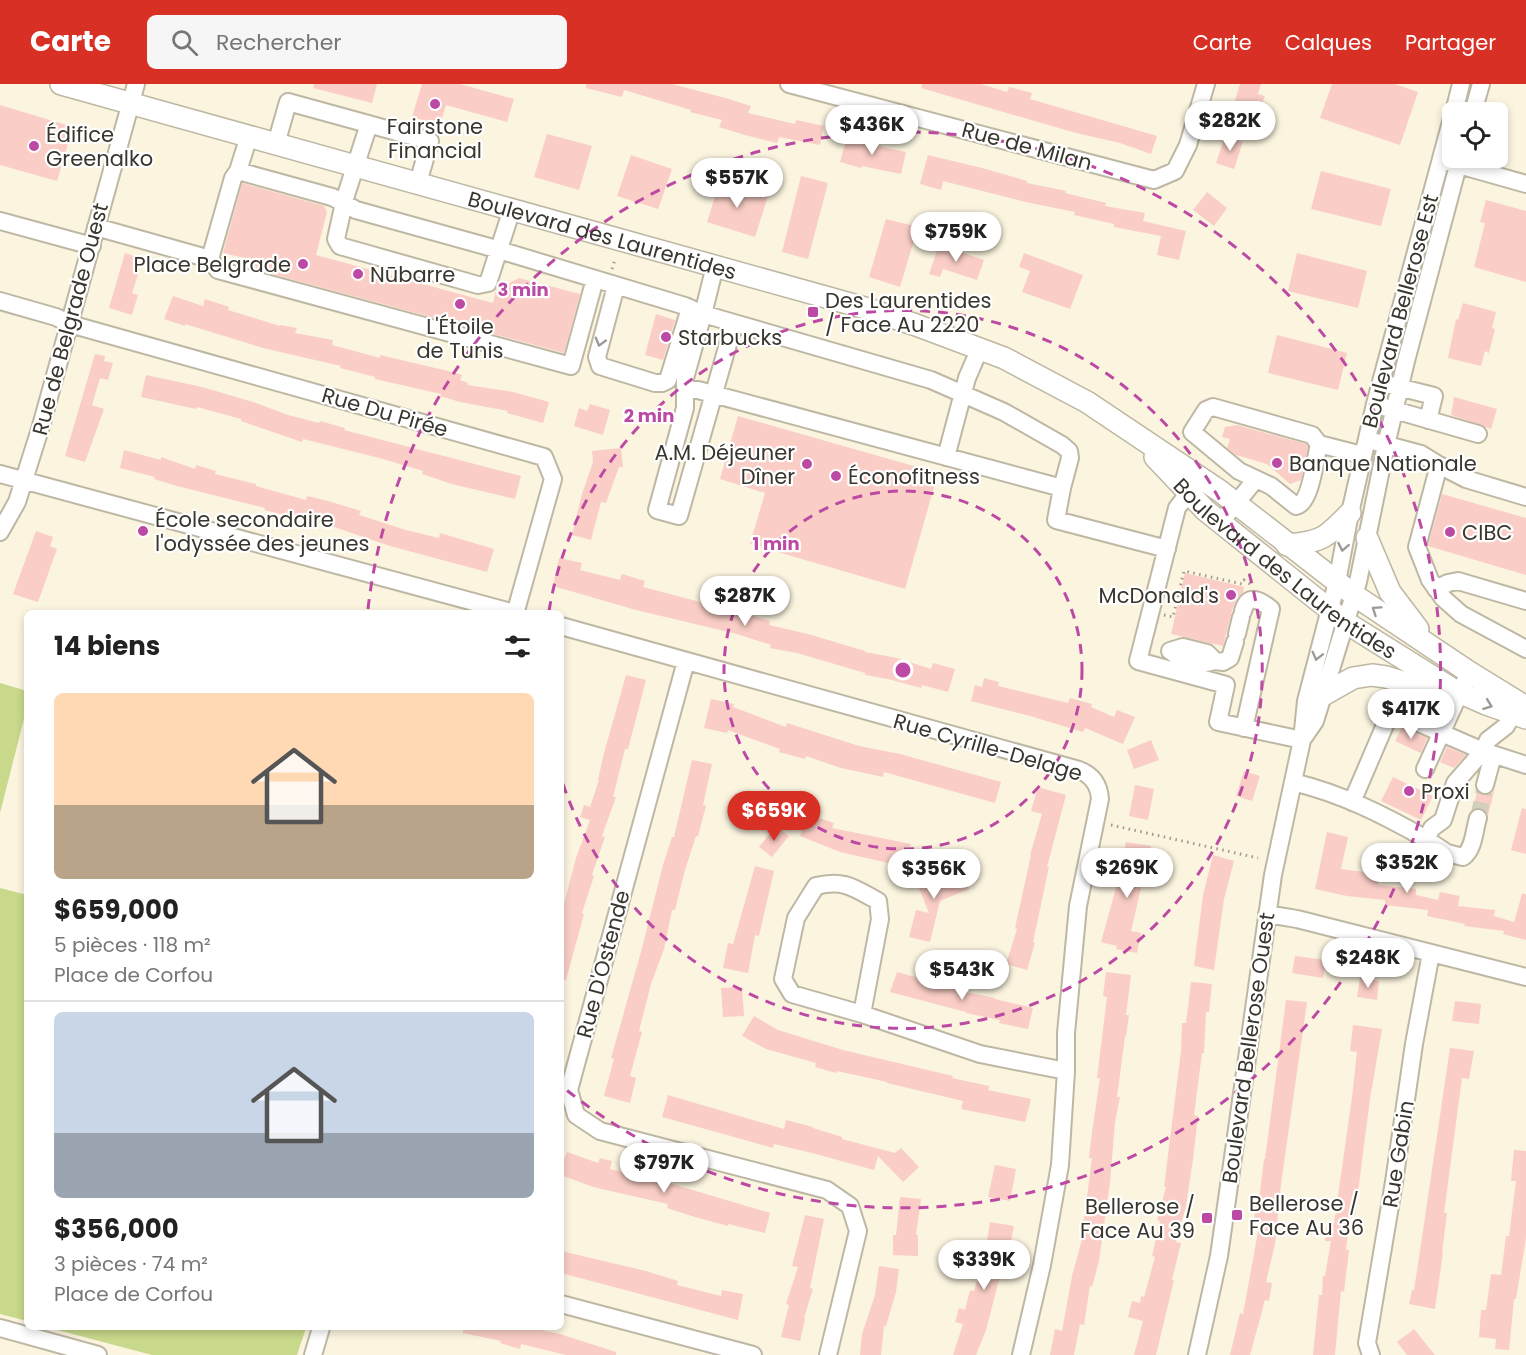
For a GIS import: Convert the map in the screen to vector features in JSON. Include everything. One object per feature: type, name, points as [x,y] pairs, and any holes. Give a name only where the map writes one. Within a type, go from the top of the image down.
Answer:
[{"type":"main road","name":"Boulevard des Laurentides","points":[[68,85],[133,93],[249,136],[882,313],[980,348],[1056,384],[1127,429],[1194,485],[1236,504],[1353,595],[1469,672],[1521,711]]},
{"type":"main road","name":"Boulevard des Laurentides","points":[[1194,485],[1220,523],[1337,616],[1455,691],[1521,711]]},
{"type":"main road","points":[[1287,545],[1323,539],[1350,513]]},
{"type":"main road","points":[[1367,538],[1390,592],[1404,613],[1434,648]]},
{"type":"main road","points":[[1323,695],[1346,680],[1362,675],[1386,677],[1422,688],[1455,691]]},
{"type":"street","name":"Rue de Milan","points":[[789,84],[1154,180],[1175,171],[1188,145],[1206,84]]},
{"type":"street","points":[[1456,102],[1461,84]]},
{"type":"street","points":[[1476,102],[1481,84]]},
{"type":"street","name":"Rue de Belgrade Ouest","points":[[0,532],[16,502],[24,480],[92,246],[133,93]]},
{"type":"street","points":[[276,144],[288,102],[369,124],[430,141],[418,183]]},
{"type":"street","points":[[369,124],[344,203],[336,239],[338,244],[345,248],[481,286],[490,280],[512,209]]},
{"type":"street","points":[[210,259],[233,178],[238,171],[249,136]]},
{"type":"street","name":"Boulevard Bellerose Est","points":[[1337,616],[1336,582],[1364,447],[1442,157]]},
{"type":"street","name":"Boulevard Bellerose Est","points":[[1337,616],[1353,595],[1394,410],[1457,168]]},
{"type":"street","points":[[1479,168],[1526,184]]},
{"type":"street","points":[[238,171],[332,197],[356,210],[915,375],[964,393],[1004,412],[1068,449],[1070,458],[1056,520],[1167,549]]},
{"type":"street","points":[[0,221],[92,246]]},
{"type":"street","points":[[96,227],[256,273]]},
{"type":"street","points":[[210,259],[218,270],[571,366],[595,279]]},
{"type":"street","points":[[616,286],[597,357],[600,366],[610,371],[662,383],[668,380],[715,266]]},
{"type":"street","points":[[0,301],[56,316],[70,324]]},
{"type":"street","points":[[696,311],[685,378],[685,408],[657,510],[679,516],[734,323]]},
{"type":"street","name":"Rue Du Pirée","points":[[70,324],[544,458],[553,479],[517,610]]},
{"type":"street","points":[[946,457],[971,366],[980,348]]},
{"type":"street","points":[[1380,383],[1434,396],[1428,420]]},
{"type":"street","points":[[686,390],[698,390],[1062,488]]},
{"type":"street","points":[[1375,404],[1478,434]]},
{"type":"street","points":[[1214,407],[1312,435],[1318,444],[1307,496],[1300,506],[1294,505],[1271,486],[1239,471],[1192,432],[1209,408],[1214,407]]},
{"type":"street","points":[[1318,444],[1364,447],[1386,445],[1421,454],[1466,478],[1526,497]]},
{"type":"street","points":[[1438,465],[1417,547],[1436,590],[1461,614],[1526,649]]},
{"type":"street","points":[[0,474],[505,610]]},
{"type":"street","points":[[1220,523],[1256,479]]},
{"type":"street","points":[[1194,485],[1177,506],[1138,660],[1226,685],[1218,722],[1302,740]]},
{"type":"street","points":[[1436,590],[1448,582],[1458,581],[1526,601]]},
{"type":"street","points":[[1142,644],[1170,651],[1183,647],[1207,653],[1215,661],[1223,662],[1230,658],[1247,602],[1253,599],[1260,600],[1271,609],[1244,728]]},
{"type":"street","name":"Boulevard Bellerose Ouest","points":[[1302,740],[1315,721],[1323,695],[1337,616]]},
{"type":"street","name":"Boulevard Bellerose Ouest","points":[[1197,1355],[1219,1256],[1278,848],[1302,740],[1306,701],[1337,616]]},
{"type":"street","name":"Rue Cyrille-Delage","points":[[564,627],[1079,770],[1092,777],[1099,790],[1100,799],[1078,906],[1066,1033],[1060,1166],[1042,1265],[1021,1355]]},
{"type":"street","name":"Rue D'Ostende","points":[[686,661],[569,1090],[576,1115],[600,1131],[827,1190],[850,1206],[858,1231],[828,1355]]},
{"type":"street","points":[[1425,769],[1442,734],[1455,691],[1469,672]]},
{"type":"street","points":[[1352,802],[1391,711],[1488,753],[1526,765]]},
{"type":"street","points":[[1485,785],[1488,740],[1521,711]]},
{"type":"street","points":[[1425,839],[1432,828],[1443,820],[1455,783],[1488,753]]},
{"type":"street","points":[[1526,772],[1526,777]]},
{"type":"street","points":[[1293,782],[1376,811],[1447,853],[1463,857],[1472,846],[1478,818]]},
{"type":"street","points":[[862,1014],[880,919],[878,901],[850,886],[833,882],[816,886],[796,918],[783,979],[792,994],[862,1014],[980,1054],[1066,1071]]},
{"type":"street","points":[[1267,914],[1297,919],[1526,977]]},
{"type":"street","name":"Rue Gabin","points":[[1371,1355],[1366,1343],[1394,1182],[1414,1044],[1431,953]]},
{"type":"street","points":[[564,1305],[753,1355]]},
{"type":"street","points":[[0,1328],[98,1355]]},
{"type":"street","points":[[313,1355],[320,1330]]},
{"type":"path","points":[[1173,617],[1184,571],[1242,584]]},
{"type":"path","points":[[1111,825],[1258,858]]},
{"type":"green space","points":[[0,683],[24,690],[24,719],[0,813]]},
{"type":"green space","points":[[0,888],[24,894],[24,1320],[0,1314]]},
{"type":"green space","points":[[58,1330],[305,1330],[297,1355],[152,1355]]},
{"type":"building","points":[[314,84],[377,84],[372,103],[313,88]]},
{"type":"building","points":[[422,84],[460,84],[514,99],[507,122],[446,105],[440,125],[412,117]]},
{"type":"building","points":[[586,84],[672,84],[751,106],[748,113],[795,124],[796,120],[824,126],[820,145],[779,137],[777,143],[745,135],[719,127],[722,120],[690,112],[691,110],[624,90],[622,97],[586,88]]},
{"type":"building","points":[[922,84],[981,84],[1007,92],[1009,87],[1032,93],[1030,99],[1157,136],[1151,154],[1120,143],[1076,133],[921,88]]},
{"type":"building","points":[[1240,84],[1261,84],[1258,94],[1265,96],[1258,115],[1233,107]]},
{"type":"building","points":[[1332,84],[1395,84],[1418,92],[1400,145],[1320,118]]},
{"type":"building","name":"Édifice Greenalko","points":[[0,105],[73,127],[57,181],[0,165]]},
{"type":"building","points":[[547,134],[592,146],[579,190],[534,177]]},
{"type":"building","points":[[848,134],[869,140],[868,144],[906,152],[901,174],[862,166],[861,168],[840,162]]},
{"type":"building","points":[[1225,136],[1243,142],[1234,169],[1216,163]]},
{"type":"building","points":[[631,155],[672,169],[658,209],[617,196]]},
{"type":"building","points":[[928,155],[986,169],[1027,181],[1027,183],[1066,191],[1065,193],[1106,203],[1105,206],[1145,213],[1143,221],[1186,231],[1179,260],[1157,255],[1161,236],[1114,227],[1114,224],[1074,215],[1075,212],[943,181],[941,190],[920,184]]},
{"type":"building","points":[[1321,171],[1391,189],[1381,226],[1311,209]]},
{"type":"building","points":[[801,176],[828,183],[808,259],[782,252]]},
{"type":"building","points":[[720,181],[768,196],[755,237],[707,222]]},
{"type":"building","name":"Place Belgrade","points":[[242,183],[324,206],[327,212],[316,255],[493,303],[496,290],[519,278],[580,294],[564,353],[257,270],[253,260],[223,253]]},
{"type":"building","points":[[1207,192],[1227,208],[1214,226],[1193,210]]},
{"type":"building","points":[[1486,200],[1526,211],[1526,282],[1474,267],[1485,223],[1480,222]]},
{"type":"building","points":[[886,219],[918,227],[900,287],[869,277]]},
{"type":"building","points":[[939,245],[984,260],[977,280],[943,269],[940,277],[929,274]]},
{"type":"building","points":[[125,253],[143,259],[132,293],[138,295],[132,315],[109,308]]},
{"type":"building","points":[[1024,253],[1083,275],[1070,309],[1022,292],[1030,271],[1019,267]]},
{"type":"building","points":[[1297,253],[1367,271],[1358,308],[1288,291]]},
{"type":"building","points":[[173,296],[203,306],[205,299],[229,307],[228,310],[280,326],[297,328],[295,333],[333,340],[332,345],[380,358],[380,355],[448,371],[462,375],[460,380],[468,385],[513,392],[549,402],[543,423],[507,413],[508,411],[460,402],[440,396],[441,394],[375,379],[375,377],[340,368],[341,366],[263,348],[164,319]]},
{"type":"building","points":[[1463,303],[1496,312],[1492,328],[1495,329],[1489,353],[1485,351],[1481,366],[1448,358],[1456,319],[1458,320]]},
{"type":"building","points":[[656,314],[675,320],[663,360],[645,355]]},
{"type":"building","points":[[1277,335],[1347,353],[1338,390],[1268,373]]},
{"type":"building","points":[[95,354],[105,356],[104,361],[113,363],[108,380],[100,378],[92,405],[104,409],[85,462],[65,456]]},
{"type":"building","points":[[146,375],[202,387],[288,415],[319,423],[320,421],[345,428],[344,430],[521,476],[515,499],[452,484],[422,474],[423,471],[383,459],[303,439],[302,442],[241,421],[241,419],[197,407],[196,409],[141,397]]},
{"type":"building","points":[[1454,397],[1497,409],[1491,429],[1451,415]]},
{"type":"building","points":[[590,404],[610,410],[603,435],[574,426],[579,408],[587,411]]},
{"type":"building","points":[[738,416],[938,473],[905,589],[750,544],[765,493],[720,479]]},
{"type":"building","points":[[1237,425],[1306,444],[1308,447],[1301,480],[1290,484],[1267,464],[1236,455],[1227,448],[1230,439],[1222,437],[1225,427]]},
{"type":"building","points":[[621,448],[623,467],[619,467],[606,503],[601,502],[591,540],[572,535],[593,462],[592,451]]},
{"type":"building","points":[[124,450],[161,460],[161,457],[195,469],[196,465],[216,471],[215,474],[306,500],[307,496],[328,501],[361,511],[359,515],[406,530],[439,538],[440,533],[494,549],[487,572],[120,468]]},
{"type":"building","points":[[1442,494],[1526,518],[1526,575],[1428,546]]},
{"type":"building","points":[[36,531],[53,537],[50,546],[57,549],[38,602],[13,594]]},
{"type":"building","points":[[559,558],[582,563],[580,570],[620,580],[622,574],[645,581],[643,587],[770,621],[769,625],[808,634],[865,652],[897,658],[931,669],[933,663],[955,669],[948,692],[865,675],[865,673],[797,653],[770,648],[771,645],[737,634],[636,610],[553,586]]},
{"type":"building","points":[[1185,573],[1244,587],[1243,593],[1233,607],[1223,646],[1171,634]]},
{"type":"building","points":[[626,675],[646,680],[628,749],[625,749],[613,797],[616,797],[602,836],[605,837],[592,875],[594,876],[582,913],[584,914],[566,980],[564,980],[564,904],[576,858],[590,820],[580,817],[584,805],[590,807],[599,780],[604,753]]},
{"type":"building","points":[[984,678],[999,682],[998,686],[1068,703],[1070,698],[1092,704],[1091,707],[1114,717],[1117,710],[1135,717],[1123,744],[1085,728],[1083,732],[971,701],[975,685],[982,687]]},
{"type":"building","points":[[711,699],[734,704],[733,707],[786,727],[787,723],[859,746],[900,754],[1001,782],[995,803],[884,772],[883,777],[841,768],[806,756],[805,759],[779,752],[780,749],[728,730],[727,733],[704,728]]},
{"type":"building","points":[[1402,727],[1427,738],[1421,753],[1395,741]]},
{"type":"building","points":[[1151,740],[1159,760],[1134,769],[1127,750]]},
{"type":"building","points":[[1447,747],[1466,755],[1454,768],[1440,762]]},
{"type":"building","points":[[692,760],[712,764],[703,805],[706,806],[685,870],[675,910],[672,910],[664,949],[651,984],[639,1031],[642,1032],[630,1076],[636,1078],[630,1103],[604,1096],[614,1059],[611,1058],[663,865],[672,837],[674,837]]},
{"type":"building","points":[[1244,771],[1260,776],[1252,801],[1236,796]]},
{"type":"building","points":[[1393,777],[1433,796],[1421,820],[1381,801]]},
{"type":"building","points":[[1135,785],[1154,789],[1148,820],[1129,816]]},
{"type":"building","points":[[1038,787],[1066,795],[1047,867],[1049,867],[1033,942],[1035,943],[1027,970],[1006,964],[1017,929],[1015,928],[1030,855],[1042,814],[1031,811]]},
{"type":"building","points":[[1495,788],[1488,815],[1481,808],[1473,809],[1477,792],[1487,795]]},
{"type":"building","points":[[1522,808],[1526,809],[1526,854],[1511,850]]},
{"type":"building","points":[[807,814],[834,823],[832,828],[911,844],[906,867],[840,852],[800,836]]},
{"type":"building","points":[[776,826],[789,836],[772,857],[759,847]]},
{"type":"building","points":[[1327,832],[1348,837],[1341,869],[1379,874],[1378,885],[1416,889],[1416,895],[1438,900],[1440,892],[1460,896],[1458,906],[1495,910],[1494,916],[1514,922],[1522,894],[1526,894],[1526,940],[1503,934],[1504,931],[1464,926],[1465,924],[1427,916],[1428,910],[1385,905],[1385,900],[1347,896],[1315,889]]},
{"type":"building","points":[[1126,842],[1151,846],[1131,931],[1141,933],[1137,953],[1116,949],[1117,946],[1101,942]]},
{"type":"building","points":[[1213,855],[1234,861],[1224,899],[1214,970],[1194,966],[1203,895]]},
{"type":"building","points":[[755,866],[774,871],[759,936],[755,935],[748,973],[723,968],[728,943],[733,944]]},
{"type":"building","points":[[937,869],[941,879],[962,871],[969,889],[940,901],[930,942],[909,937],[916,910],[929,913],[915,878]]},
{"type":"building","points":[[1295,956],[1326,960],[1323,978],[1292,973]]},
{"type":"building","points":[[897,972],[960,989],[960,991],[1033,1008],[1028,1029],[890,992]]},
{"type":"building","points":[[1106,972],[1131,975],[1126,1015],[1129,1015],[1117,1097],[1120,1097],[1099,1261],[1092,1287],[1090,1286],[1084,1325],[1080,1324],[1074,1355],[1050,1355],[1055,1329],[1062,1331],[1072,1276],[1081,1243],[1100,1078],[1097,1078],[1107,997],[1103,996]]},
{"type":"building","points":[[1360,978],[1379,981],[1377,1000],[1357,997]]},
{"type":"building","points":[[1191,982],[1212,984],[1209,1012],[1206,1012],[1204,1053],[1202,1053],[1194,1115],[1198,1116],[1193,1159],[1186,1206],[1176,1242],[1181,1243],[1156,1355],[1134,1355],[1143,1321],[1128,1317],[1132,1301],[1140,1303],[1141,1296],[1144,1297],[1155,1257],[1152,1256],[1160,1221],[1157,1220],[1166,1187],[1164,1187],[1181,1051],[1182,1023],[1186,1023]]},
{"type":"building","points":[[742,987],[744,1016],[723,1017],[721,988]]},
{"type":"building","points":[[1286,1000],[1307,1002],[1281,1184],[1275,1244],[1266,1282],[1272,1283],[1269,1301],[1265,1300],[1250,1355],[1230,1355],[1240,1313],[1243,1314],[1260,1221],[1254,1220],[1256,1199],[1259,1200]]},
{"type":"building","points":[[1455,1001],[1481,1004],[1479,1024],[1452,1021]]},
{"type":"building","points":[[754,1016],[778,1030],[843,1050],[953,1076],[952,1078],[989,1086],[988,1090],[1031,1099],[1025,1122],[961,1109],[963,1101],[887,1082],[837,1071],[836,1073],[815,1067],[816,1063],[766,1049],[742,1036]]},
{"type":"building","points":[[1353,1025],[1382,1029],[1370,1099],[1355,1215],[1350,1214],[1346,1250],[1349,1250],[1344,1292],[1341,1291],[1335,1355],[1313,1355],[1319,1295],[1322,1295],[1323,1276],[1325,1276],[1331,1241],[1325,1241],[1327,1223],[1334,1224],[1352,1097],[1357,1052],[1350,1051]]},
{"type":"building","points":[[1450,1048],[1474,1051],[1469,1079],[1462,1078],[1444,1213],[1447,1213],[1435,1309],[1409,1304],[1412,1290],[1414,1290]]},
{"type":"building","points":[[668,1095],[784,1129],[786,1120],[813,1127],[842,1137],[842,1139],[895,1153],[901,1148],[919,1167],[903,1182],[878,1156],[874,1170],[774,1144],[773,1148],[662,1117]]},
{"type":"building","points":[[1514,1150],[1526,1151],[1526,1238],[1516,1299],[1514,1299],[1509,1350],[1495,1349],[1496,1339],[1479,1337],[1481,1310],[1486,1310],[1491,1274],[1501,1275],[1506,1236],[1509,1236],[1516,1181],[1511,1181]]},
{"type":"building","points":[[567,1152],[598,1163],[600,1158],[612,1161],[610,1169],[669,1183],[770,1213],[765,1233],[695,1217],[667,1208],[668,1204],[593,1187],[564,1176],[564,1160]]},
{"type":"building","points":[[995,1165],[1016,1169],[1010,1201],[988,1197]]},
{"type":"building","points":[[900,1197],[921,1199],[916,1235],[918,1235],[918,1256],[893,1255],[893,1235],[896,1235]]},
{"type":"building","points":[[805,1215],[824,1219],[810,1288],[813,1289],[800,1341],[781,1337],[789,1305],[786,1304],[798,1267],[792,1266]]},
{"type":"building","points":[[990,1222],[1014,1226],[1009,1251],[986,1330],[976,1355],[953,1355],[963,1324],[955,1322],[959,1308],[965,1310],[970,1290],[974,1291],[990,1241],[987,1241]]},
{"type":"building","points":[[564,1252],[646,1271],[678,1281],[677,1285],[721,1296],[722,1290],[743,1294],[738,1320],[564,1274]]},
{"type":"building","points":[[879,1266],[899,1269],[896,1292],[886,1326],[884,1326],[881,1355],[860,1355],[862,1334],[875,1295]]},
{"type":"building","points":[[1414,1329],[1435,1355],[1407,1355],[1397,1342]]},
{"type":"building","points":[[463,1330],[541,1330],[616,1352],[616,1355],[566,1355],[521,1344],[520,1349],[500,1343],[501,1341],[463,1333]]},
{"type":"tunnel","points":[[1478,818],[1485,785]]},
{"type":"place","name":"Fairstone Financial","points":[[435,104]]},
{"type":"place","name":"Édifice Greenalko","points":[[34,146]]},
{"type":"place","name":"Place Belgrade","points":[[303,264]]},
{"type":"place","name":"Nūbarre","points":[[358,274]]},
{"type":"place","name":"L'Étoile de Tunis","points":[[460,304]]},
{"type":"place","name":"Des Laurentides / Face Au 2220","points":[[813,312]]},
{"type":"place","name":"Starbucks","points":[[666,337]]},
{"type":"place","name":"Banque Nationale","points":[[1277,463]]},
{"type":"place","name":"A.M. Déjeuner Dîner","points":[[807,464]]},
{"type":"place","name":"Éconofitness","points":[[836,476]]},
{"type":"place","name":"École secondaire l'odyssée des jeunes","points":[[143,531]]},
{"type":"place","name":"CIBC","points":[[1450,532]]},
{"type":"place","name":"McDonald's","points":[[1231,595]]},
{"type":"place","name":"Proxi","points":[[1409,791]]},
{"type":"place","name":"Bellerose / Face Au 36","points":[[1237,1215]]},
{"type":"place","name":"Bellerose / Face Au 39","points":[[1207,1218]]}]
